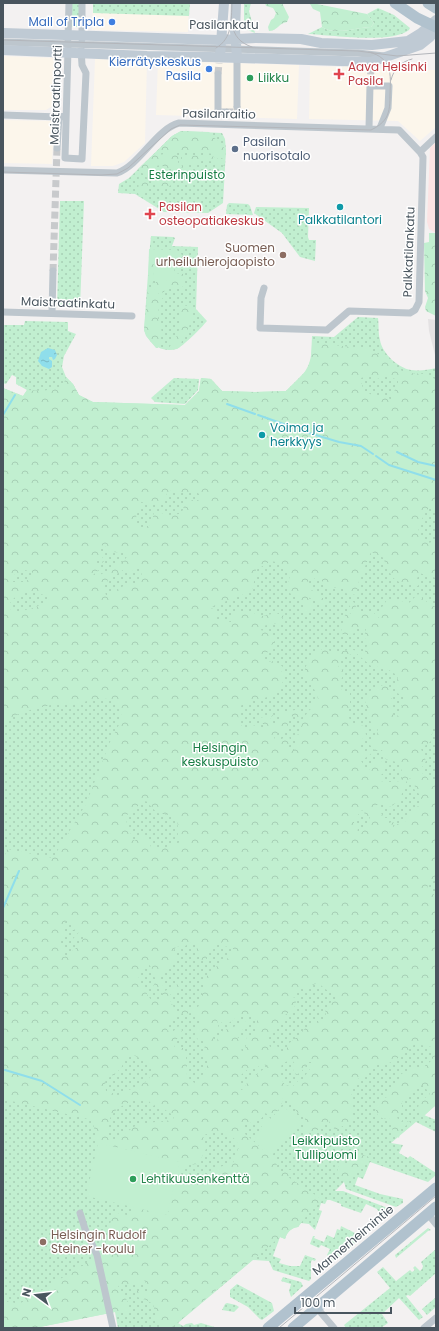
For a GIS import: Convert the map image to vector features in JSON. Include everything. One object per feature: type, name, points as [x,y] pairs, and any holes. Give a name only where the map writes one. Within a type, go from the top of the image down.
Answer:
[{"type":"main road","points":[[395,3],[417,18],[435,24]]},
{"type":"main road","points":[[408,3],[435,24]]},
{"type":"main road","points":[[428,3],[436,8]]},
{"type":"main road","name":"Mannerheimintie","points":[[268,1328],[436,1188]]},
{"type":"main road","points":[[293,1328],[432,1210]]},
{"type":"street","name":"Maistraatinportti","points":[[69,3],[65,158],[82,159],[86,73],[82,65],[82,44]]},
{"type":"street","points":[[82,3],[82,44]]},
{"type":"street","points":[[220,52],[224,3]]},
{"type":"street","points":[[236,3],[237,106]]},
{"type":"street","name":"Pasilankatu","points":[[3,42],[82,44],[220,52],[236,49],[256,38],[301,40],[371,57],[413,39],[435,24]]},
{"type":"street","name":"Pasilankatu","points":[[3,50],[82,44],[147,56],[220,52],[236,49],[371,57],[384,56],[420,45],[430,37],[435,24]]},
{"type":"street","name":"Pasilankatu","points":[[3,33],[68,44]]},
{"type":"street","points":[[218,74],[218,112],[226,112]]},
{"type":"street","points":[[369,128],[370,85],[389,86],[388,108],[380,128],[399,130],[420,152],[436,137]]},
{"type":"street","points":[[3,116],[66,116]]},
{"type":"street","points":[[57,148],[58,117]]},
{"type":"street","name":"Pasilanraitio","points":[[3,170],[108,174],[117,173],[128,167],[170,127],[179,123],[380,128]]},
{"type":"street","name":"Palkkatilankatu","points":[[264,288],[261,298],[260,328],[327,330],[349,311],[410,313],[415,310],[419,302],[423,159],[420,152]]},
{"type":"street","points":[[52,313],[53,271]]},
{"type":"street","name":"Maistraatinkatu","points":[[3,312],[132,316]]},
{"type":"street","points":[[432,1210],[436,1224]]},
{"type":"street","points":[[80,1213],[85,1229],[97,1255],[113,1328]]},
{"type":"street","points":[[317,1308],[334,1328]]},
{"type":"street","points":[[424,1328],[436,1318]]},
{"type":"shaded area","name":"Mall of Tripla","points":[[93,3],[189,3],[188,32],[92,30]]},
{"type":"shaded area","points":[[3,56],[56,58],[54,105],[46,110],[3,110]]},
{"type":"shaded area","points":[[95,59],[147,61],[145,143],[124,162],[113,166],[91,166]]},
{"type":"shaded area","points":[[158,61],[299,65],[297,119],[156,115]]},
{"type":"shaded area","points":[[345,65],[361,65],[361,68],[436,70],[436,127],[420,141],[398,121],[309,119],[310,66],[344,67]]},
{"type":"shaded area","points":[[3,120],[54,121],[52,164],[3,163]]},
{"type":"shaded area","points":[[436,142],[436,233],[429,229],[427,222],[430,148]]},
{"type":"shaded area","points":[[428,319],[436,320],[436,359],[429,331]]},
{"type":"green space","points":[[70,3],[80,3],[79,27],[69,27]]},
{"type":"green space","points":[[93,3],[190,3],[189,16],[93,13]]},
{"type":"green space","points":[[244,3],[251,3],[249,11],[255,33],[245,29]]},
{"type":"green space","points":[[265,3],[282,3],[289,17],[287,22],[272,31],[269,31],[268,27],[276,13],[273,8],[266,6]]},
{"type":"green space","points":[[312,3],[367,14],[374,23],[371,27],[340,31],[328,30],[322,27],[320,12],[313,9],[310,4]]},
{"type":"green space","points":[[378,8],[394,15],[410,28],[409,30],[389,37],[375,38],[308,34],[322,27],[328,30],[340,31],[371,27],[374,23],[367,14]]},
{"type":"green space","name":"Esterinpuisto","points":[[181,131],[222,133],[225,139],[226,150],[223,203],[208,213],[164,212],[135,194],[118,193],[119,184],[129,178],[172,136]]},
{"type":"green space","points":[[181,131],[209,132],[226,150],[225,160],[214,154],[169,151],[159,153],[157,151],[172,136]]},
{"type":"green space","points":[[155,153],[159,155],[173,153],[179,156],[179,164],[197,173],[172,168],[168,170],[161,165],[156,166],[156,169],[171,185],[162,192],[138,169]]},
{"type":"green space","points":[[182,155],[212,156],[225,162],[225,166],[214,162],[203,161],[196,163],[196,167],[182,162]]},
{"type":"green space","points":[[139,173],[149,184],[143,196],[140,197],[138,196]]},
{"type":"green space","points":[[60,201],[84,201],[80,308],[57,307]]},
{"type":"green space","points":[[229,203],[248,204],[253,215],[226,214],[227,205]]},
{"type":"green space","points":[[256,207],[309,208],[308,237],[309,240],[316,240],[315,261],[300,257],[282,233],[254,213]]},
{"type":"green space","points":[[429,233],[436,233],[436,316],[426,311],[425,307],[428,298],[425,291],[424,243],[429,242]]},
{"type":"green space","points":[[151,236],[173,237],[175,238],[172,246],[198,247],[196,309],[207,321],[188,341],[176,349],[171,350],[165,350],[156,346],[146,335],[144,330]]},
{"type":"green space","points":[[149,249],[177,250],[183,256],[183,262],[174,261],[174,253],[155,253],[153,280],[152,284],[148,284]]},
{"type":"green space","points":[[154,253],[175,253],[174,281],[153,280]]},
{"type":"green space","points":[[174,273],[184,274],[184,286],[165,287],[164,293],[154,285],[157,281],[173,281]]},
{"type":"green space","points":[[148,287],[153,287],[160,295],[165,295],[159,303],[158,320],[162,324],[158,348],[156,348],[146,336],[144,330]]},
{"type":"green space","points":[[182,305],[188,306],[193,310],[189,327],[180,347],[177,349],[168,350],[178,335],[179,313]]},
{"type":"green space","name":"Helsingin keskuspuisto","points":[[358,317],[378,318],[381,345],[387,355],[396,363],[406,369],[411,370],[436,368],[436,1105],[424,1115],[436,1120],[436,1132],[416,1122],[391,1143],[403,1145],[399,1153],[408,1158],[410,1156],[436,1173],[436,1175],[428,1182],[370,1162],[363,1179],[358,1177],[355,1185],[380,1194],[403,1199],[403,1203],[396,1207],[346,1189],[344,1182],[335,1191],[343,1191],[393,1211],[383,1219],[377,1209],[366,1204],[361,1213],[341,1206],[341,1204],[330,1200],[327,1200],[325,1204],[321,1203],[319,1210],[322,1211],[315,1230],[309,1224],[301,1223],[298,1227],[293,1228],[287,1234],[285,1239],[280,1237],[273,1256],[281,1259],[279,1263],[290,1266],[300,1266],[305,1255],[316,1259],[315,1261],[312,1260],[311,1262],[311,1279],[309,1281],[273,1270],[269,1261],[253,1260],[178,1323],[183,1326],[192,1323],[194,1325],[201,1323],[218,1328],[118,1328],[115,1312],[35,1328],[3,1328],[3,388],[23,396],[27,390],[16,384],[16,377],[12,375],[6,384],[3,383],[3,325],[24,325],[25,321],[68,322],[68,331],[76,334],[64,356],[62,367],[66,377],[73,384],[79,395],[93,402],[185,405],[199,391],[201,378],[211,379],[222,391],[286,391],[307,370],[311,359],[312,336],[334,337]]},
{"type":"green space","name":"Helsingin keskuspuisto","points":[[324,344],[369,349],[382,356],[400,370],[408,373],[425,374],[435,379],[436,376],[436,508],[430,506],[418,527],[420,536],[428,543],[436,541],[436,578],[419,573],[417,579],[420,581],[418,586],[399,582],[392,577],[382,556],[371,552],[359,581],[356,595],[345,593],[344,588],[329,588],[318,577],[307,582],[308,587],[325,600],[323,605],[308,597],[313,604],[306,614],[300,597],[292,597],[287,586],[290,576],[281,563],[271,561],[256,570],[253,588],[247,593],[211,607],[216,612],[217,620],[231,622],[233,613],[248,611],[263,616],[276,613],[284,616],[279,623],[262,626],[259,630],[267,631],[271,637],[277,638],[262,660],[265,662],[275,661],[283,667],[281,671],[286,675],[279,690],[271,696],[240,706],[239,717],[240,722],[246,731],[252,725],[258,726],[264,731],[263,724],[259,718],[273,715],[268,723],[274,727],[281,722],[279,713],[295,710],[303,712],[301,718],[290,716],[287,721],[289,729],[285,733],[279,731],[274,738],[278,741],[289,735],[290,741],[288,751],[294,750],[297,735],[303,730],[302,726],[299,726],[312,708],[310,705],[318,699],[313,687],[304,678],[305,668],[312,656],[324,648],[330,652],[354,650],[364,655],[368,642],[364,637],[366,629],[357,628],[355,633],[344,636],[341,632],[344,617],[347,612],[354,615],[354,612],[349,605],[354,602],[358,611],[372,611],[379,618],[380,610],[387,600],[394,599],[409,603],[418,594],[427,602],[436,607],[436,724],[433,728],[431,741],[421,749],[426,761],[418,771],[424,774],[429,780],[436,779],[436,879],[427,887],[436,897],[436,1105],[424,1116],[418,1108],[419,1103],[430,1094],[423,1085],[417,1087],[402,1102],[402,1109],[397,1118],[411,1122],[401,1129],[399,1138],[393,1131],[389,1118],[384,1119],[378,1116],[375,1108],[382,1099],[387,1097],[391,1089],[397,1085],[400,1075],[406,1071],[411,1071],[413,1068],[422,1069],[432,1060],[432,1047],[415,1044],[391,1062],[373,1065],[367,1075],[359,1078],[351,1092],[353,1099],[351,1113],[356,1117],[335,1130],[329,1121],[320,1129],[310,1133],[302,1130],[305,1118],[300,1116],[284,1094],[281,1107],[273,1116],[263,1112],[262,1118],[243,1126],[245,1134],[278,1161],[276,1166],[282,1173],[293,1170],[288,1177],[323,1200],[308,1214],[298,1227],[293,1228],[287,1234],[285,1239],[280,1237],[171,1328],[163,1328],[157,1321],[153,1304],[137,1297],[135,1294],[137,1291],[149,1291],[145,1281],[140,1281],[139,1284],[120,1284],[118,1287],[128,1302],[127,1307],[129,1313],[115,1312],[35,1328],[3,1328],[3,1300],[19,1304],[103,1253],[113,1212],[131,1216],[134,1207],[167,1215],[179,1162],[98,1143],[92,1120],[3,1099],[3,861],[7,849],[53,858],[86,804],[110,742],[122,719],[120,708],[108,699],[96,698],[78,704],[60,703],[33,709],[16,715],[3,722],[3,388],[23,396],[27,390],[43,391],[63,386],[66,377],[73,384],[79,395],[93,402],[185,405],[199,391],[201,378],[211,379],[222,391],[286,391],[301,376],[308,366],[312,345]],"holes":[[[368,376],[377,379],[387,376],[398,380],[398,386],[391,395],[394,400],[372,395],[363,390],[361,378]],[[172,490],[183,493],[198,493],[201,497],[199,500],[186,500],[182,512],[179,514],[169,515],[154,511],[152,524],[141,529],[137,524],[136,514],[141,511],[138,501],[152,505],[165,501],[167,493]],[[100,545],[105,546],[107,551],[127,553],[128,555],[124,561],[93,579],[93,575],[100,569],[96,562],[98,560],[102,563],[104,561],[101,554]],[[135,567],[141,569],[142,579],[135,584],[125,585],[111,594],[110,597],[106,595],[103,586],[107,584],[108,578],[123,570],[131,572]],[[25,570],[32,572],[33,576],[25,582],[10,582],[12,576]],[[30,591],[51,597],[36,607],[15,613],[8,607],[12,600],[17,596]],[[356,653],[371,666],[386,668],[398,676],[396,686],[397,693],[405,697],[397,717],[392,714],[392,694],[390,688],[383,685],[371,690],[365,701],[371,723],[370,727],[378,728],[377,735],[371,739],[370,745],[375,751],[382,750],[386,759],[398,764],[402,773],[401,781],[380,781],[379,776],[384,773],[384,765],[380,760],[376,761],[368,771],[364,769],[361,758],[365,758],[371,754],[370,750],[362,752],[361,747],[357,747],[366,735],[364,726],[353,724],[347,715],[350,706],[350,693],[342,691],[340,685],[344,670],[338,668],[342,657]],[[410,778],[415,786],[414,789],[422,797],[422,801],[403,824],[395,824],[392,831],[390,828],[394,821],[387,824],[388,818],[384,818],[376,806],[380,803],[390,807],[400,798],[403,790],[407,787],[406,782]],[[146,801],[157,813],[175,816],[178,823],[178,835],[180,842],[158,850],[151,847],[148,839],[143,835],[134,841],[127,825],[126,816]],[[362,810],[365,815],[370,817],[361,834],[357,834],[358,828],[354,824],[354,820]],[[66,919],[71,922],[71,930],[74,931],[77,927],[79,932],[72,940],[75,941],[82,934],[84,937],[79,946],[64,957],[65,949],[59,946],[59,939],[64,934]],[[196,940],[197,950],[202,961],[206,959],[207,950],[221,940],[223,947],[231,946],[234,950],[227,959],[221,962],[205,978],[202,999],[198,1007],[186,1008],[176,1012],[168,996],[182,988],[185,984],[180,983],[165,991],[160,975],[165,973],[167,969],[171,969],[172,963],[177,957],[172,957],[172,953],[176,947],[185,946]],[[149,964],[156,980],[152,989],[160,988],[163,995],[162,999],[151,1000],[141,985],[138,975]],[[319,983],[337,997],[325,1009],[325,1020],[322,1023],[319,1021],[314,1022],[306,1028],[295,1039],[287,1044],[287,1048],[282,1053],[277,1046],[270,1047],[268,1041],[271,1031],[282,1023],[285,1015],[294,1009],[297,998],[292,997],[299,988],[306,990],[312,985]],[[192,1013],[201,1018],[201,1026],[195,1028],[197,1039],[205,1042],[204,1053],[208,1064],[197,1084],[191,1081],[187,1076],[186,1056],[183,1048],[174,1048],[177,1039],[182,1032],[181,1026],[177,1027],[172,1033],[167,1030],[172,1019],[182,1014]],[[240,1015],[248,1015],[257,1020],[257,1029],[246,1045],[245,1053],[241,1055],[242,1047],[247,1038],[246,1035],[238,1038],[237,1034],[250,1023],[247,1020],[240,1025],[222,1032],[217,1042],[213,1040],[213,1033],[219,1029],[217,1020],[226,1025]],[[128,1054],[142,1059],[152,1070],[149,1079],[140,1085],[118,1095],[106,1091],[105,1082],[122,1067]],[[292,1060],[295,1064],[293,1070],[296,1075],[301,1072],[309,1062],[313,1062],[304,1080],[300,1079],[293,1086],[285,1085],[278,1074],[282,1063]],[[262,1063],[268,1066],[250,1079],[242,1090],[240,1090],[238,1081],[241,1078],[241,1075],[249,1068],[258,1067]],[[136,1099],[148,1100],[153,1106],[157,1104],[174,1116],[173,1120],[138,1124],[124,1134],[119,1140],[113,1140],[108,1136],[108,1128],[111,1117],[118,1109]],[[222,1131],[233,1138],[238,1144],[233,1163],[216,1168],[208,1174],[192,1179],[183,1186],[180,1183],[181,1170],[187,1165],[198,1164],[206,1149],[203,1140],[204,1135],[212,1132]]]},
{"type":"green space","points":[[174,378],[199,379],[198,390],[185,404],[155,402],[151,398]]},
{"type":"green space","points":[[283,1106],[301,1122],[272,1155],[254,1139],[263,1128],[259,1124],[267,1115],[271,1119]]},
{"type":"green space","name":"Lehtikuusenkenttä","points":[[98,1143],[180,1162],[167,1215],[86,1196]]},
{"type":"green space","points":[[359,1154],[373,1158],[345,1181],[337,1172],[340,1161],[346,1167]]},
{"type":"green space","points":[[341,1226],[359,1235],[360,1239],[334,1261],[327,1255],[330,1249],[321,1245],[319,1248],[310,1244],[313,1236],[315,1236],[314,1238],[324,1242],[327,1235],[334,1238],[337,1229],[340,1230]]},
{"type":"green space","points":[[428,1228],[431,1230],[396,1258],[395,1255]]},
{"type":"green space","points":[[436,1249],[436,1273],[410,1296],[406,1296],[423,1317],[419,1320],[399,1298],[382,1314],[388,1323],[381,1328],[346,1328],[344,1325],[390,1288],[377,1272],[383,1267],[396,1281],[410,1270],[412,1272],[415,1270],[413,1268],[415,1266],[420,1271],[423,1266],[421,1262]]},
{"type":"green space","points":[[283,1277],[301,1282],[303,1286],[291,1297],[289,1291],[291,1284],[281,1281]]},
{"type":"green space","points":[[237,1284],[272,1303],[274,1311],[262,1320],[260,1319],[248,1307],[230,1297],[230,1290]]},
{"type":"green space","points":[[435,1298],[436,1307],[427,1315],[422,1309]]},
{"type":"green space","points":[[227,1303],[239,1307],[234,1312],[222,1310]]},
{"type":"water","points":[[48,348],[55,350],[57,355],[53,360],[52,357],[49,357],[52,361],[52,367],[49,369],[42,366],[38,361],[41,352]]},
{"type":"waterway","points":[[3,415],[15,395]]},
{"type":"waterway","points":[[227,404],[255,414]]},
{"type":"waterway","points":[[258,415],[295,428]]},
{"type":"waterway","points":[[299,430],[339,442],[361,446],[373,454]]},
{"type":"waterway","points":[[397,452],[418,462],[436,466]]},
{"type":"waterway","points":[[376,456],[389,465],[436,480]]},
{"type":"waterway","points":[[3,908],[19,871]]},
{"type":"waterway","points":[[5,1070],[42,1081],[80,1105]]},
{"type":"tunnel","points":[[218,74],[219,63]]},
{"type":"tunnel","points":[[370,85],[371,68]]},
{"type":"tunnel","points":[[226,112],[237,112],[237,106]]},
{"type":"tunnel","points":[[53,271],[57,148]]},
{"type":"tram line","points":[[216,48],[222,44],[228,34],[231,22],[232,3]]},
{"type":"tram line","points":[[232,24],[234,32],[238,38],[252,47]]},
{"type":"tram line","points":[[3,40],[358,51],[397,56],[436,53]]},
{"type":"tram line","points":[[3,172],[101,175],[117,174],[128,168],[171,129],[180,125],[371,130],[381,124],[387,115],[390,103],[390,74],[386,63],[382,58],[369,52]]},
{"type":"tram line","points":[[391,80],[398,66],[412,59]]},
{"type":"tram line","points":[[279,1328],[436,1196]]},
{"type":"place","name":"Mall of Tripla","points":[[112,22]]},
{"type":"place","name":"Kierrätyskeskus Pasila","points":[[209,69]]},
{"type":"place","name":"Aava Helsinki Pasila","points":[[339,74]]},
{"type":"place","name":"Liikku","points":[[250,78]]},
{"type":"place","name":"Pasilan nuorisotalo","points":[[235,149]]},
{"type":"place","name":"Palkkatilantori","points":[[340,207]]},
{"type":"place","name":"Pasilan osteopatiakeskus","points":[[150,214]]},
{"type":"place","name":"Suomen urheiluhierojaopisto","points":[[283,255]]},
{"type":"place","name":"Voima ja herkkyys","points":[[262,435]]},
{"type":"place","name":"Lehtikuusenkenttä","points":[[133,1179]]},
{"type":"place","name":"Helsingin Rudolf Steiner -koulu","points":[[43,1242]]},
{"type":"park label","name":"Leikkipuisto Tullipuomi","points":[[326,1148]]}]
